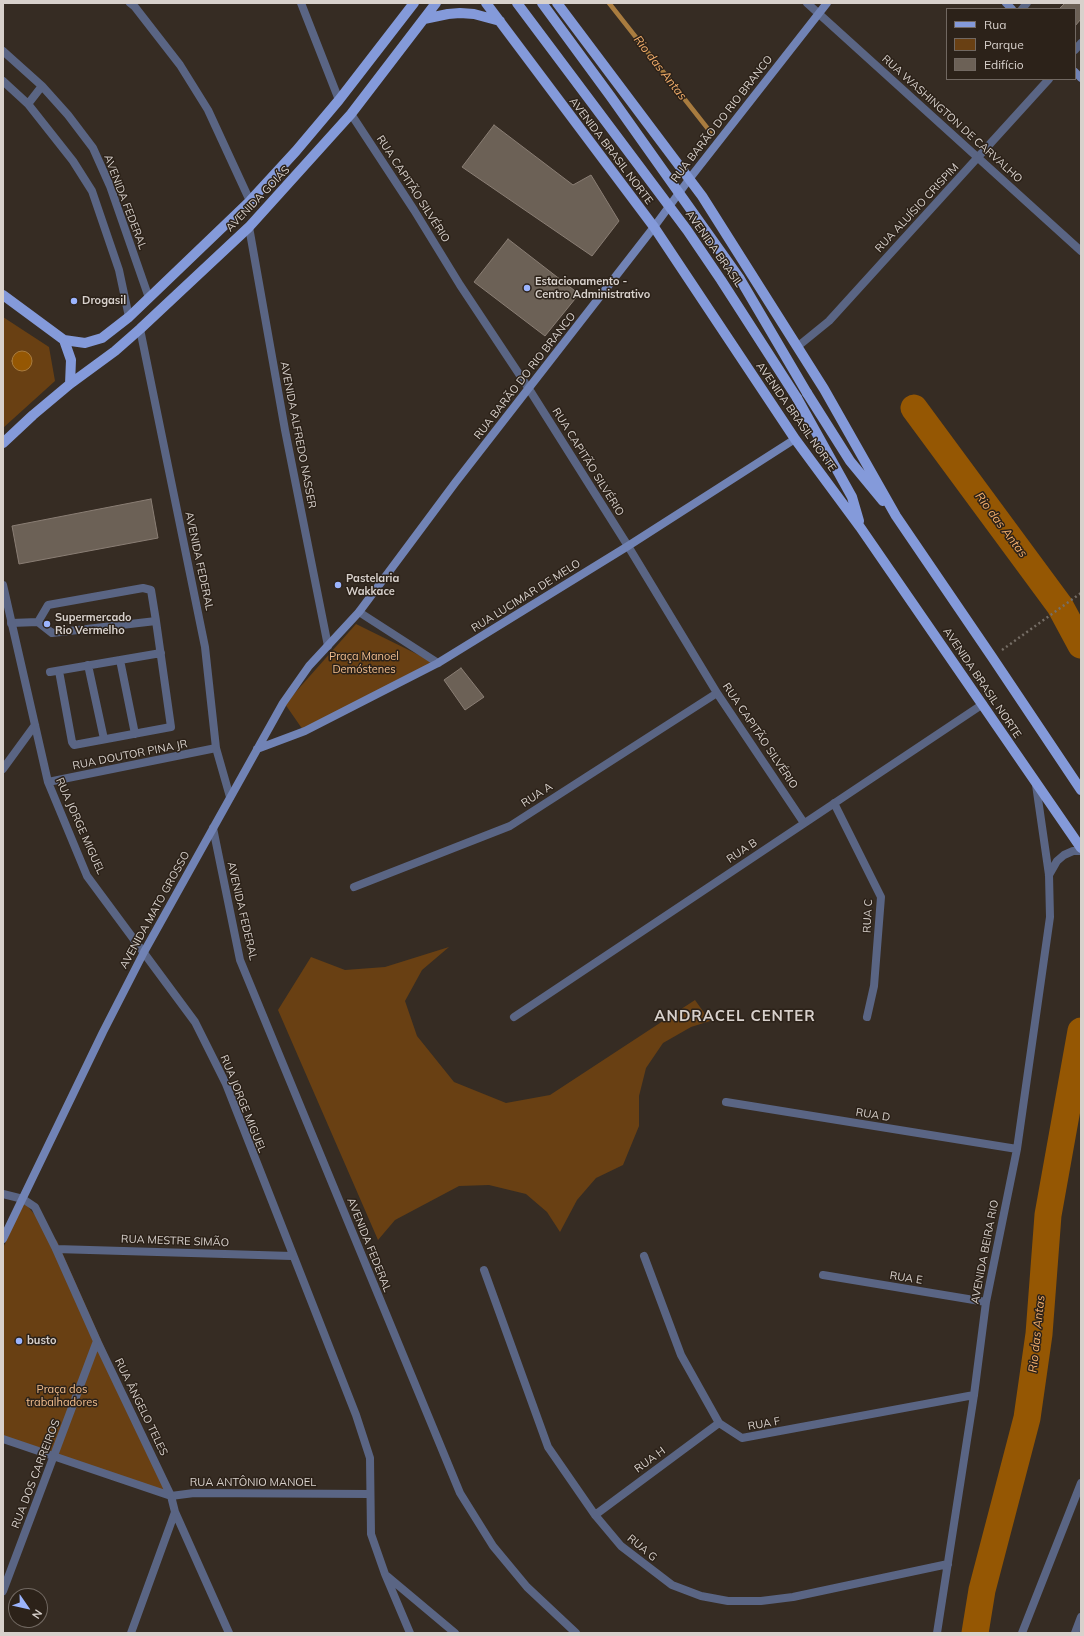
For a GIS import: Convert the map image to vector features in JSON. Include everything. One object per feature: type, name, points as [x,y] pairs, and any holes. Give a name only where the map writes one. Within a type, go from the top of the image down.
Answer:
[{"type":"main road","name":"AVENIDA GOIÁS","points":[[64,340],[78,343],[94,341],[102,338],[129,317],[250,201],[296,151],[339,100],[414,3]]},
{"type":"main road","name":"AVENIDA GOIÁS","points":[[3,443],[33,414],[70,384],[115,351],[249,228],[351,114],[436,3]]},
{"type":"main road","name":"AVENIDA BRASIL NORTE","points":[[486,3],[654,227],[795,439],[860,527],[983,704],[1081,850]]},
{"type":"main road","name":"AVENIDA BRASIL","points":[[517,3],[692,236],[722,280],[797,398],[852,497],[860,527]]},
{"type":"main road","name":"AVENIDA BRASIL","points":[[542,3],[611,97],[740,279],[807,393],[850,461],[871,488],[896,516]]},
{"type":"main road","name":"AVENIDA BRASIL NORTE","points":[[557,3],[690,178],[824,389],[896,516],[1081,790]]},
{"type":"main road","name":"RUA BARÃO DO RIO BRANCO","points":[[359,612],[455,483],[827,3]]},
{"type":"main road","points":[[424,19],[460,13],[481,15],[500,21]]},
{"type":"main road","points":[[3,295],[64,340],[71,360],[70,384]]},
{"type":"main road","name":"RUA LUCIMAR DE MELO","points":[[257,748],[305,731],[438,663],[628,546],[795,439]]},
{"type":"main road","name":"AVENIDA MATO GROSSO","points":[[3,1239],[100,1038],[144,952],[257,748],[283,704],[309,666],[359,612]]},
{"type":"street","points":[[130,3],[136,7],[180,65],[208,110],[250,201]]},
{"type":"street","points":[[301,3],[339,100]]},
{"type":"street","name":"RUA WASHINGTON DE CARVALHO","points":[[807,3],[1081,252]]},
{"type":"street","name":"AVENIDA FEDERAL","points":[[3,50],[42,86],[68,115],[93,148],[110,186],[149,298]]},
{"type":"street","points":[[3,80],[28,104],[73,161],[92,191],[119,270],[129,317]]},
{"type":"street","name":"RUA ALUÍSIO CRISPIM","points":[[797,347],[829,321],[1049,80]]},
{"type":"street","points":[[28,104],[42,86]]},
{"type":"street","name":"RUA CAPITÃO SILVÉRIO","points":[[351,114],[414,210],[460,285],[529,389],[628,546],[717,693],[804,823]]},
{"type":"street","name":"AVENIDA ALFREDO NASSER","points":[[249,228],[285,430],[328,646]]},
{"type":"street","name":"AVENIDA FEDERAL","points":[[140,329],[205,648],[216,748],[230,797]]},
{"type":"street","name":"RUA JORGE MIGUEL","points":[[3,585],[7,622],[35,725],[48,782],[87,876],[195,1022],[226,1084],[292,1256],[356,1415],[370,1458],[369,1494],[371,1534],[385,1574],[410,1633]]},
{"type":"street","points":[[38,622],[48,605],[143,588],[151,590],[171,727],[74,745],[59,670]]},
{"type":"street","points":[[359,612],[438,663]]},
{"type":"street","points":[[7,622],[38,622],[52,633],[156,621]]},
{"type":"street","points":[[50,672],[161,653]]},
{"type":"street","points":[[120,660],[135,734]]},
{"type":"street","points":[[88,665],[104,739]]},
{"type":"street","name":"RUA A","points":[[354,887],[510,826],[717,693]]},
{"type":"street","name":"RUA B","points":[[514,1017],[983,704]]},
{"type":"street","points":[[3,769],[35,725]]},
{"type":"street","name":"RUA DOUTOR PINA JR","points":[[48,782],[216,748]]},
{"type":"street","name":"AVENIDA BEIRA RIO","points":[[937,1633],[974,1395],[986,1302],[1017,1149],[1050,917],[1049,875],[1036,785]]},
{"type":"street","name":"RUA C","points":[[834,803],[881,897],[874,986],[868,1017]]},
{"type":"street","name":"AVENIDA FEDERAL","points":[[213,828],[240,960],[460,1493],[493,1546],[517,1575],[527,1587],[576,1633]]},
{"type":"street","points":[[1049,875],[1057,861],[1064,855],[1081,850]]},
{"type":"street","name":"RUA D","points":[[726,1102],[1017,1149]]},
{"type":"street","points":[[3,1194],[22,1198]]},
{"type":"street","name":"RUA ÂNGELO TELES","points":[[22,1198],[35,1207],[56,1248],[97,1341],[172,1496],[175,1512],[229,1633]]},
{"type":"street","name":"RUA MESTRE SIMÃO","points":[[56,1248],[292,1256]]},
{"type":"street","name":"RUA F","points":[[644,1256],[681,1355],[719,1424],[742,1438],[749,1438],[974,1395]]},
{"type":"street","name":"RUA G","points":[[484,1270],[548,1447],[595,1515],[621,1546],[672,1585],[701,1596],[728,1601],[761,1601],[793,1597],[948,1564]]},
{"type":"street","name":"RUA E","points":[[823,1275],[986,1302]]},
{"type":"street","name":"RUA DOS CARREIROS","points":[[3,1591],[97,1341]]},
{"type":"street","name":"RUA H","points":[[595,1515],[719,1424]]},
{"type":"street","name":"RUA ANTÔNIO MANOEL","points":[[3,1439],[172,1496],[194,1493],[369,1494]]},
{"type":"street","points":[[1022,1633],[1081,1483]]},
{"type":"street","points":[[131,1633],[175,1512]]},
{"type":"street","points":[[385,1574],[455,1633]]},
{"type":"street","points":[[1075,1633],[1081,1616]]},
{"type":"path","points":[[992,657],[1081,593]]},
{"type":"green space","points":[[3,317],[49,347],[55,381],[3,428]]},
{"type":"green space","name":"Praça Manoel Demóstenes","points":[[356,624],[433,662],[303,730],[285,704]]},
{"type":"green space","points":[[449,947],[422,970],[405,1001],[417,1036],[454,1082],[506,1103],[550,1095],[695,1000],[710,1021],[691,1027],[663,1043],[646,1068],[639,1096],[639,1126],[623,1165],[596,1178],[577,1200],[560,1232],[547,1212],[526,1194],[489,1185],[459,1186],[395,1220],[378,1240],[278,1010],[311,957],[345,970],[385,967]]},
{"type":"green space","name":"Praça dos trabalhadores","points":[[24,1202],[57,1241],[169,1493],[3,1438],[3,1248]]},
{"type":"shaded area","points":[[22,351],[29,354],[32,361],[29,368],[22,371],[15,368],[12,361],[15,354]]},
{"type":"building","points":[[1065,3],[1081,3],[1081,19],[1076,25],[1076,8],[1060,8]]},
{"type":"building","points":[[494,125],[573,185],[591,175],[619,221],[592,256],[462,167]]},
{"type":"building","name":"Estacionamento - Centro Administrativo","points":[[508,239],[579,294],[545,336],[474,282]]},
{"type":"building","points":[[151,499],[158,538],[19,564],[12,526]]},
{"type":"building","points":[[461,668],[484,697],[465,710],[444,680]]},
{"type":"waterway","name":"Rio das Antas","points":[[609,3],[712,134]]},
{"type":"waterway","name":"Rio das Antas","points":[[914,408],[1060,606],[1081,645]]},
{"type":"waterway","name":"Rio das Antas","points":[[975,1633],[982,1590],[1027,1418],[1039,1334],[1048,1215],[1081,1031]]},
{"type":"place","name":"Estacionamento - Centro Administrativo","points":[[527,288]]},
{"type":"place","name":"Drogasil","points":[[74,301]]},
{"type":"place","name":"Pastelaria Wakkace","points":[[338,585]]},
{"type":"place","name":"Supermercado Rio Vermelho","points":[[47,624]]},
{"type":"place","name":"busto","points":[[19,1341]]},
{"type":"district","name":"ANDRACEL CENTER","points":[[735,1016]]}]
